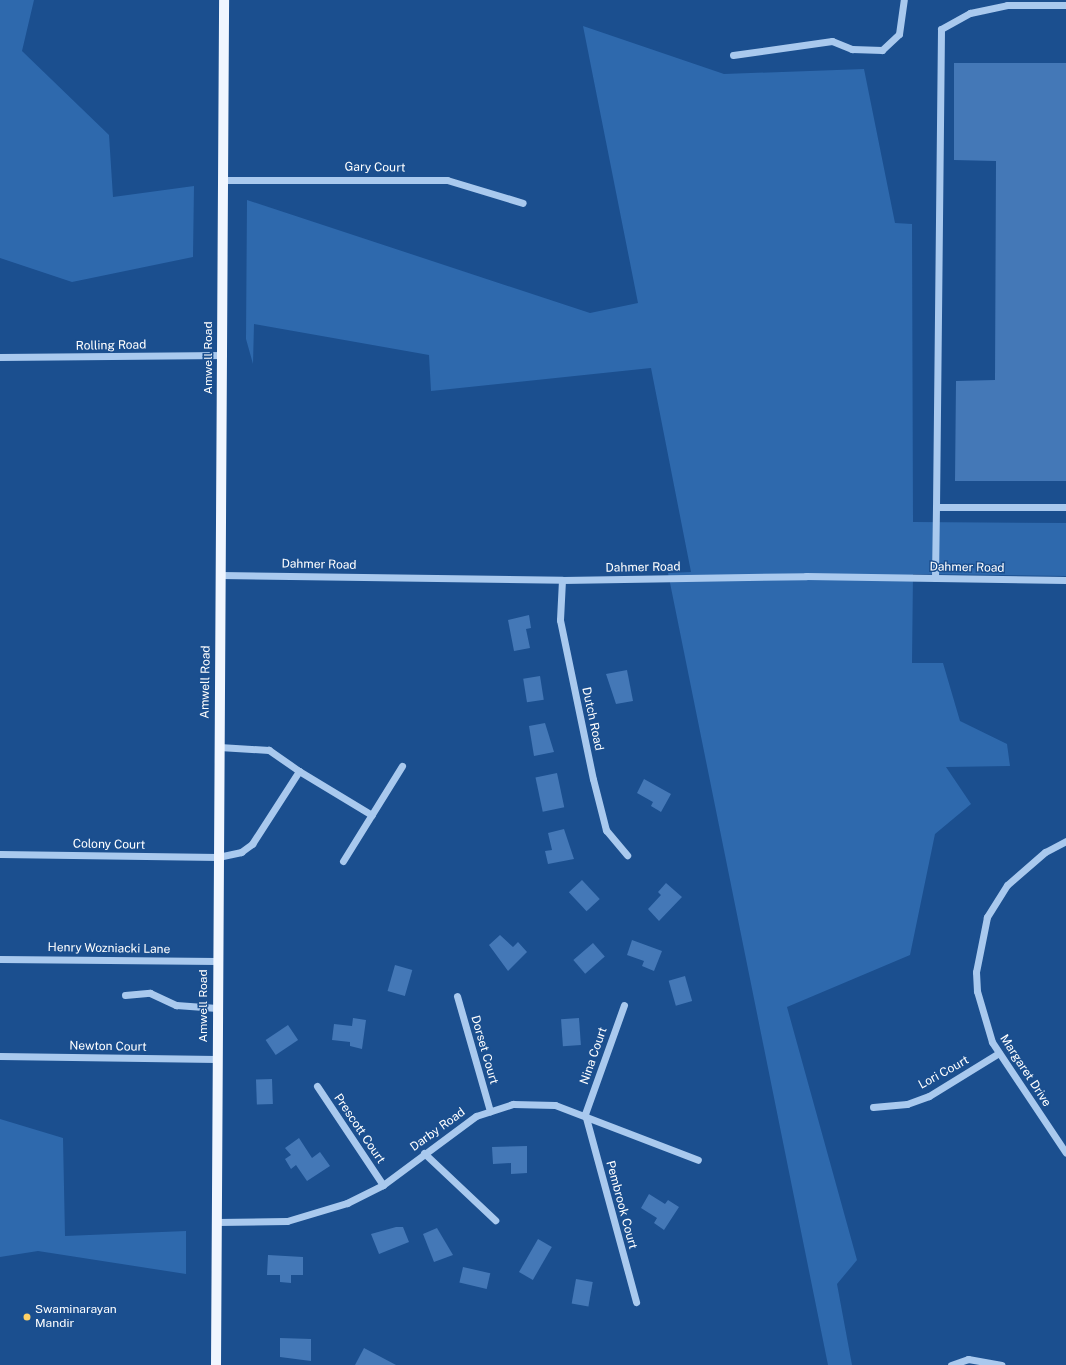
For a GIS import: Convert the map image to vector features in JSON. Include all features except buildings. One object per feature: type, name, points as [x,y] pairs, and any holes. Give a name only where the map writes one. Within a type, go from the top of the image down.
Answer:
[{"type":"main road","name":"Amwell Road","points":[[216,1365],[216,1059],[224,0]]},
{"type":"street","points":[[733,54],[832,41],[852,49],[882,50],[899,34],[904,0]]},
{"type":"street","points":[[935,578],[941,29],[970,13],[1007,5],[1066,5]]},
{"type":"street","name":"Gary Court","points":[[223,180],[447,180],[523,203]]},
{"type":"street","name":"Rolling Road","points":[[0,356],[222,355]]},
{"type":"street","points":[[936,507],[1066,507]]},
{"type":"street","name":"Dahmer Road","points":[[220,575],[562,580],[935,578],[1066,580]]},
{"type":"street","name":"Dutch Road","points":[[562,580],[560,620],[593,779],[606,830],[627,855]]},
{"type":"street","points":[[218,747],[269,750],[299,771],[372,814]]},
{"type":"street","points":[[343,861],[402,766]]},
{"type":"street","name":"Colony Court","points":[[0,854],[218,857],[241,852],[252,844],[299,771]]},
{"type":"street","name":"Margaret Drive","points":[[1066,841],[1044,852],[1007,885],[987,917],[981,935],[977,991],[999,1054],[1066,1153]]},
{"type":"street","name":"Henry Wozniacki Lane","points":[[0,959],[217,961]]},
{"type":"street","points":[[125,995],[150,993],[176,1005],[217,1008]]},
{"type":"street","name":"Dorset Court","points":[[457,996],[490,1111]]},
{"type":"street","name":"Nina Court","points":[[585,1114],[624,1005]]},
{"type":"street","name":"Lori Court","points":[[873,1107],[906,1104],[929,1096],[999,1054]]},
{"type":"street","name":"Newton Court","points":[[0,1056],[216,1059]]},
{"type":"street","name":"Prescott Court","points":[[317,1086],[383,1185]]},
{"type":"street","name":"Darby Road","points":[[217,1222],[287,1221],[348,1203],[383,1185],[452,1130],[490,1111],[513,1104],[555,1105],[585,1114],[698,1160]]},
{"type":"street","name":"Pembrook Court","points":[[585,1114],[636,1302]]},
{"type":"street","points":[[424,1153],[495,1220]]},
{"type":"street","points":[[951,1365],[968,1359],[1000,1365]]},
{"type":"shaded area","points":[[0,0],[34,0],[22,51],[109,135],[113,197],[194,186],[193,257],[72,282],[0,258]]},
{"type":"shaded area","points":[[583,26],[724,74],[864,69],[895,223],[912,224],[913,522],[1066,523],[1066,576],[913,574],[912,663],[943,663],[960,721],[1007,744],[1010,766],[946,767],[971,804],[935,834],[910,955],[787,1007],[857,1260],[837,1284],[852,1365],[828,1365],[668,573],[691,572],[651,368],[431,391],[429,355],[254,324],[253,364],[246,339],[247,200],[590,313],[638,303]]},
{"type":"shaded area","points":[[0,1119],[63,1138],[65,1236],[186,1231],[186,1274],[38,1251],[0,1257]]},
{"type":"place","name":"Swaminarayan Mandir","points":[[27,1317]]}]
